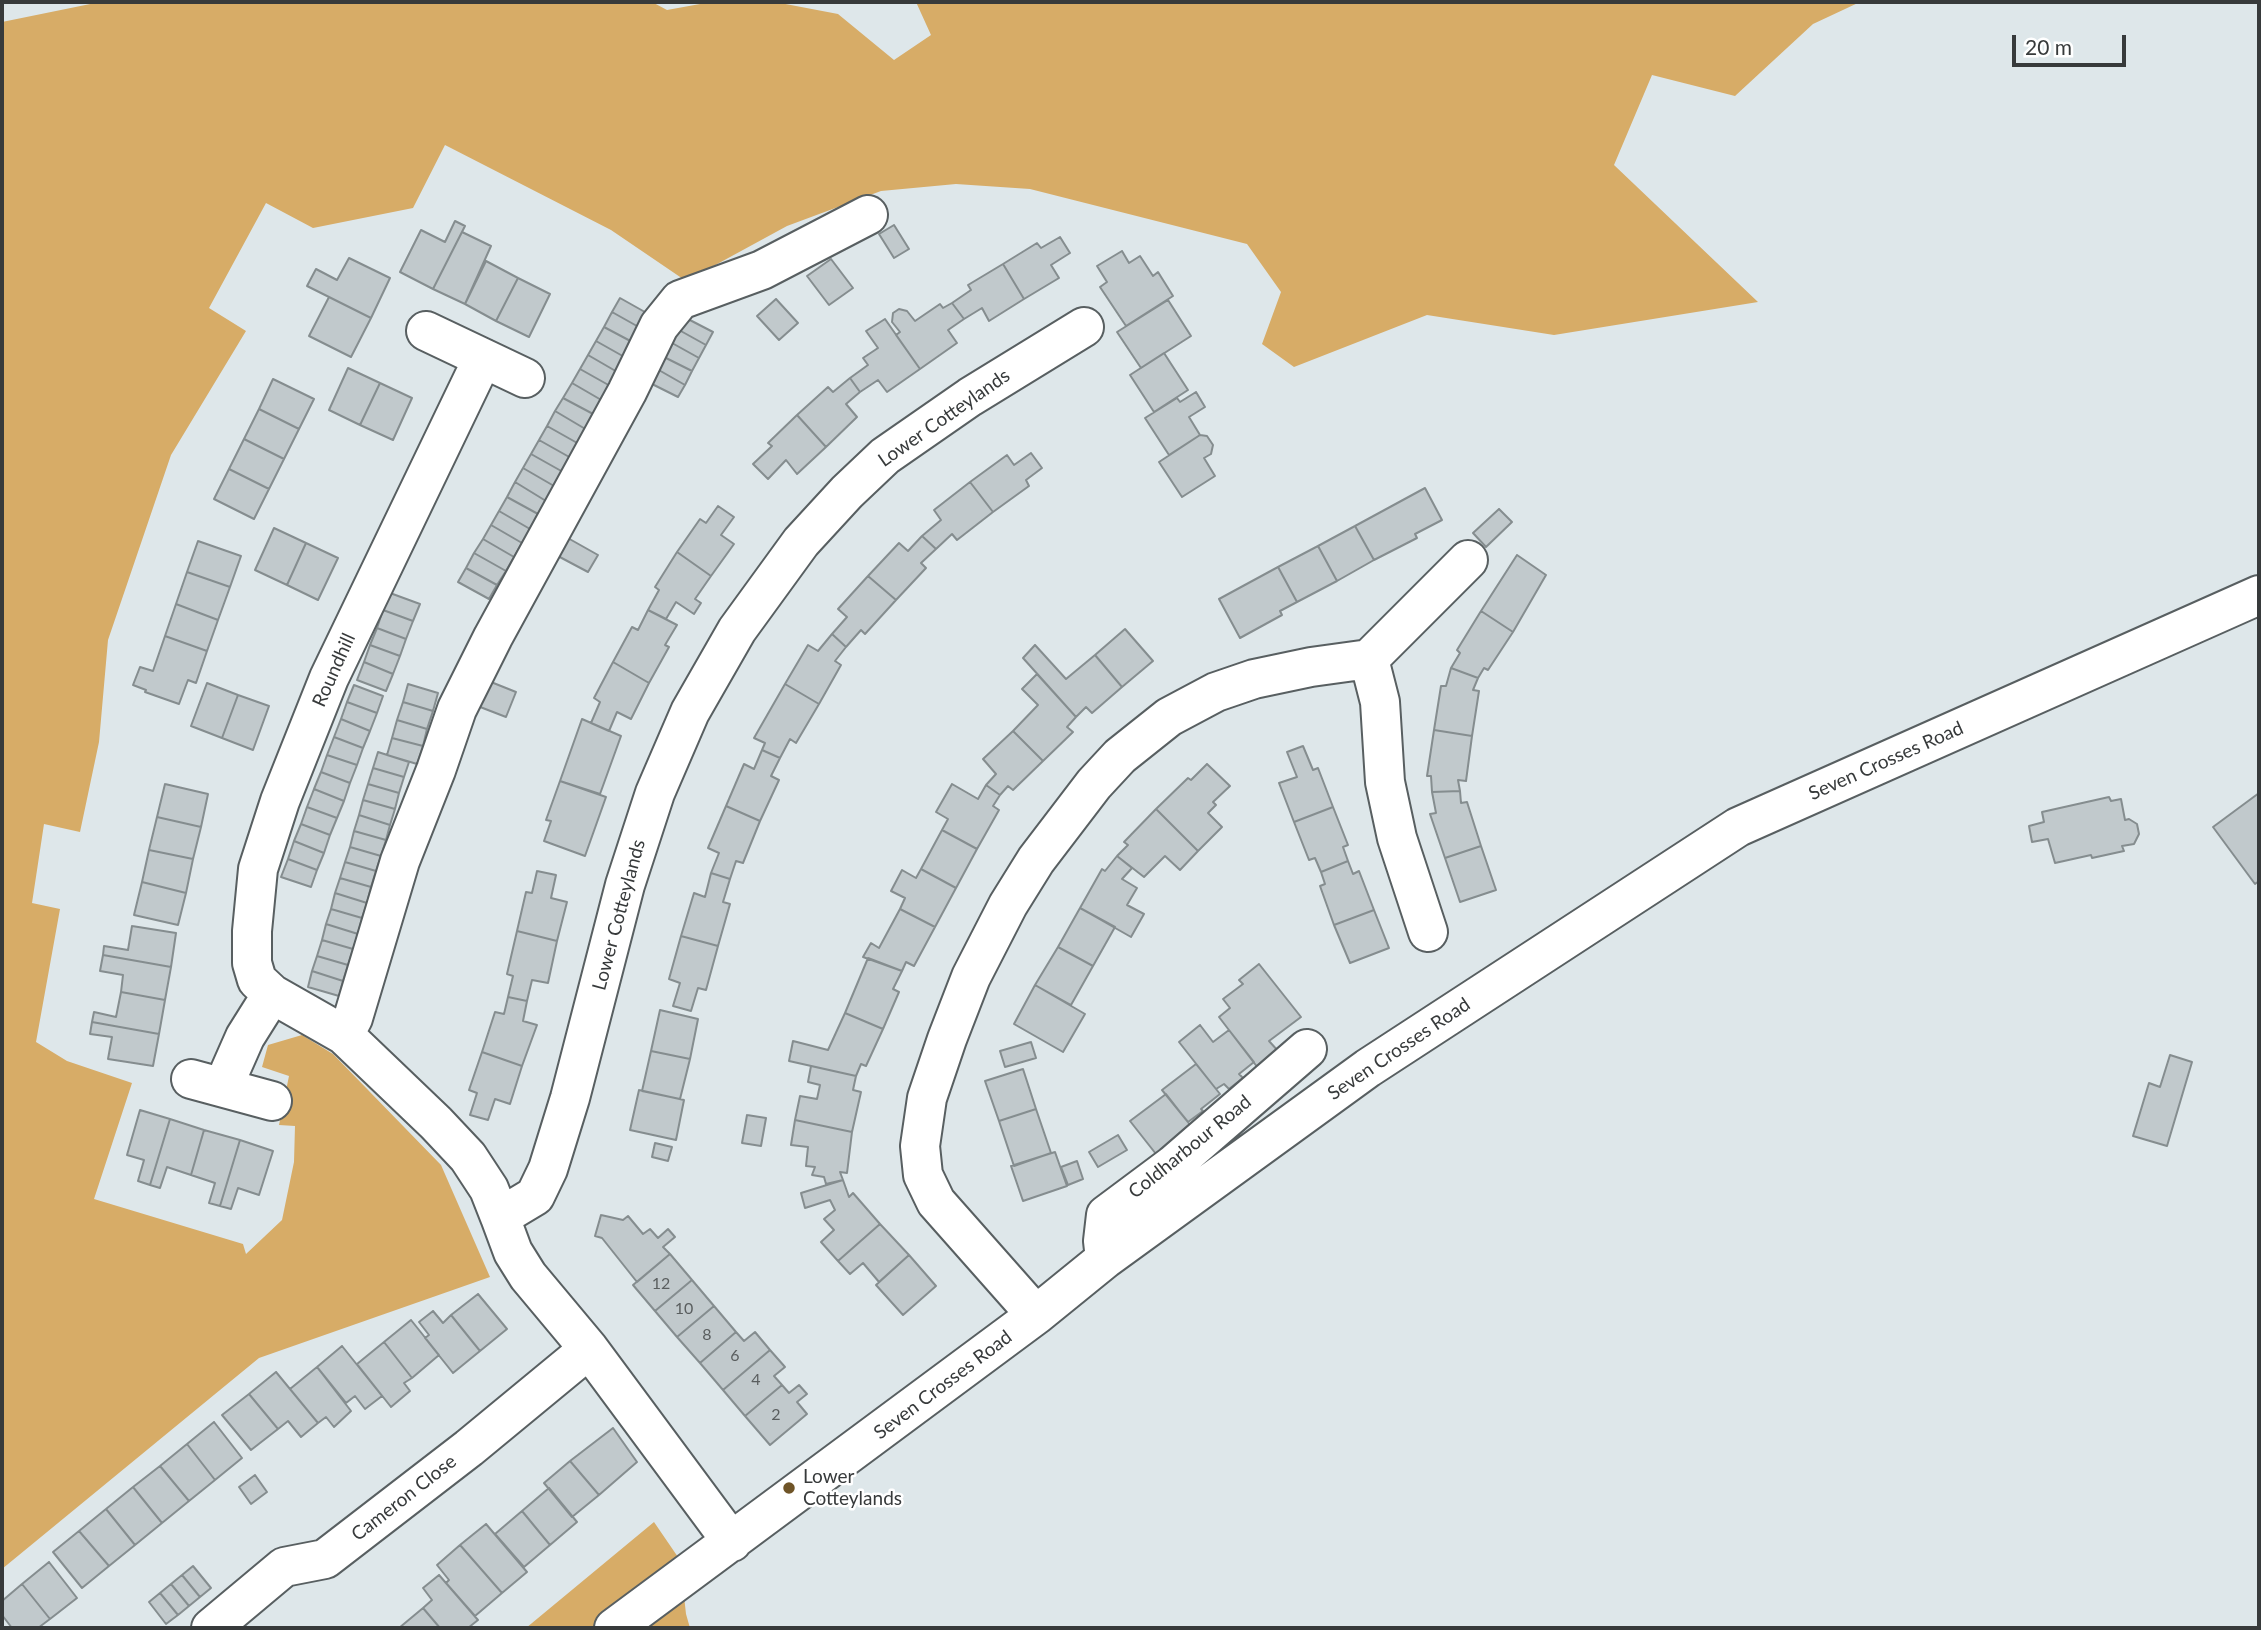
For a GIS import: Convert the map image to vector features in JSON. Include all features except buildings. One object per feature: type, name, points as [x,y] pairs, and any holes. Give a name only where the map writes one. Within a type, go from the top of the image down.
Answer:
[{"type":"street","points":[[344,1035],[363,986],[400,861],[457,709],[493,637],[627,392],[659,326],[680,300],[762,271],[869,215]]},
{"type":"street","name":"Lower Cotteylands","points":[[500,1217],[535,1196],[548,1169],[570,1098],[625,885],[655,793],[690,712],[737,630],[801,542],[846,492],[885,456],[970,397],[1058,362],[1084,327]]},
{"type":"street","points":[[426,331],[525,378]]},
{"type":"street","name":"Roundhill","points":[[483,359],[329,678],[280,801],[258,869],[252,963],[257,981],[271,994],[344,1035],[468,1157],[489,1189],[500,1217]]},
{"type":"street","points":[[1036,1315],[936,1202],[923,1175],[920,1146],[927,1098],[947,1039],[977,965],[1008,905],[1037,860],[1094,784],[1120,756],[1169,717],[1216,692],[1254,679],[1369,659],[1468,560]]},
{"type":"street","name":"Seven Crosses Road","points":[[614,1628],[1036,1315],[1105,1259],[1368,1068],[1738,827],[2259,595]]},
{"type":"street","points":[[1369,659],[1380,702],[1385,782],[1392,816],[1428,932]]},
{"type":"street","points":[[271,994],[245,1037],[230,1071],[209,1084],[272,1101]]},
{"type":"street","name":"Coldharbour Road","points":[[1105,1259],[1103,1241],[1106,1215],[1174,1165],[1307,1049]]},
{"type":"street","points":[[500,1217],[513,1252],[528,1276],[590,1349],[732,1542]]},
{"type":"street","name":"Cameron Close","points":[[211,1628],[284,1567],[325,1559],[469,1448],[590,1349]]},
{"type":"shaded area","points":[[100,2],[652,2],[667,10],[711,2],[775,2],[838,14],[894,60],[931,35],[916,2],[1860,2],[1813,24],[1735,96],[1652,75],[1614,165],[1758,302],[1554,335],[1427,315],[1294,367],[1262,344],[1281,292],[1247,244],[1030,189],[956,184],[881,191],[787,226],[686,281],[611,230],[445,145],[413,208],[313,228],[266,203],[209,308],[246,331],[171,455],[108,640],[99,742],[80,832],[44,824],[32,903],[60,909],[36,1042],[67,1061],[132,1083],[94,1199],[243,1244],[246,1254],[282,1220],[294,1162],[295,1126],[279,1125],[289,1076],[262,1067],[268,1045],[302,1035],[333,1054],[441,1165],[490,1277],[259,1358],[2,1569],[2,22]]},
{"type":"shaded area","points":[[654,1522],[680,1560],[690,1628],[526,1628]]},
{"type":"place","name":"Lower Cotteylands","points":[[789,1488]]}]
